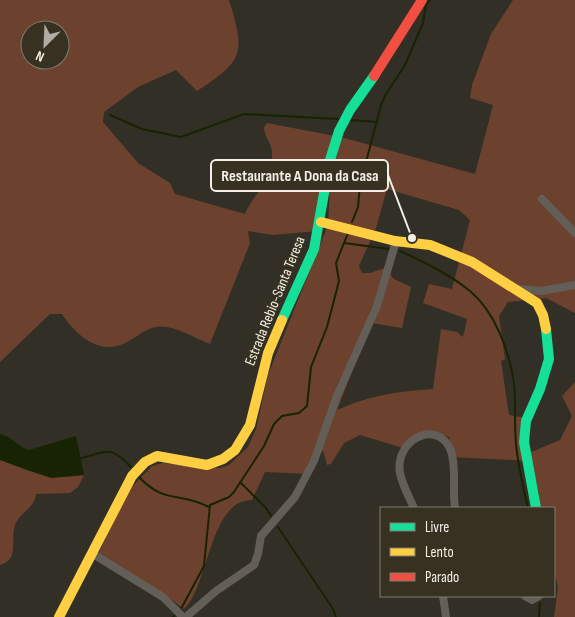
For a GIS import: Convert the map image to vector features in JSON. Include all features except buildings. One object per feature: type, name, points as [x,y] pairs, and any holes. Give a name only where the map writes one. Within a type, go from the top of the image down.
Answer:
[{"type":"street","name":"Estrada Rebio-Santa Teresa","points":[[59,617],[132,476],[145,462],[157,456],[200,465],[213,463],[223,459],[239,444],[251,422],[268,353],[313,251],[321,222],[326,177],[338,132],[346,116],[396,44],[422,0]]},
{"type":"street","points":[[542,200],[575,234]]},
{"type":"street","points":[[321,222],[354,228],[396,241],[428,245],[448,251],[515,288],[531,298],[540,307],[549,346],[546,373],[524,431],[525,451],[536,507]]},
{"type":"street","points":[[93,554],[171,602],[185,617],[216,591],[254,565],[257,559],[260,536],[295,497],[314,461],[337,396],[377,306],[396,241]]},
{"type":"street","points":[[515,288],[541,291],[575,285]]},
{"type":"street","points":[[414,507],[400,473],[401,456],[411,440],[424,434],[438,436],[451,451],[455,507]]},
{"type":"street","points":[[443,597],[446,617]]},
{"type":"shaded area","points":[[0,0],[229,0],[238,33],[238,45],[237,54],[224,72],[197,91],[176,70],[138,87],[104,112],[103,122],[138,163],[170,183],[175,194],[245,214],[269,173],[272,153],[264,131],[267,123],[335,136],[319,231],[273,235],[248,231],[250,243],[210,344],[177,329],[156,327],[125,343],[106,347],[97,345],[81,335],[67,322],[62,314],[50,314],[0,362]]},
{"type":"shaded area","points":[[513,0],[575,0],[575,313],[546,298],[508,302],[499,316],[505,359],[501,361],[509,415],[526,418],[529,453],[560,440],[572,416],[562,396],[575,382],[575,617],[554,617],[558,587],[555,574],[555,507],[540,507],[538,488],[531,461],[452,457],[449,437],[430,433],[417,435],[407,442],[403,448],[360,435],[344,443],[331,464],[327,465],[323,450],[308,474],[265,472],[252,500],[238,504],[227,514],[218,528],[199,582],[192,598],[184,609],[156,588],[98,555],[127,492],[152,466],[163,463],[220,468],[229,465],[248,447],[256,429],[268,375],[328,225],[330,185],[341,137],[475,174],[493,105],[470,98],[472,85],[491,34]],"holes":[[[387,189],[459,210],[470,220],[452,289],[429,284],[423,303],[467,319],[463,337],[457,332],[441,329],[433,389],[384,395],[360,401],[337,410],[371,323],[402,328],[411,287],[394,279],[385,268],[370,273],[362,273],[359,266],[376,228]]]},
{"type":"shaded area","points":[[0,434],[9,437],[29,450],[76,436],[84,475],[51,478],[0,460]]},
{"type":"shaded area","points":[[0,460],[22,469],[50,476],[84,475],[78,487],[70,493],[36,494],[33,503],[15,525],[13,549],[10,558],[0,565]]},
{"type":"waterway","points":[[352,222],[358,207],[360,185],[381,105],[405,65],[423,23],[426,5],[430,0]]},
{"type":"waterway","points":[[110,115],[142,129],[181,137],[244,114],[338,119]]},
{"type":"waterway","points":[[350,120],[378,122]]},
{"type":"waterway","points":[[182,607],[204,566],[210,505],[229,497],[234,492],[264,446],[274,424],[282,416],[299,413],[307,406],[311,367],[327,327],[339,281],[336,263],[348,233]]},
{"type":"waterway","points":[[344,243],[389,249]]},
{"type":"waterway","points":[[400,251],[427,264],[462,285],[479,300],[494,321],[512,370],[515,398],[515,436],[528,507]]},
{"type":"waterway","points":[[78,459],[107,452],[118,455],[131,467]]},
{"type":"waterway","points":[[139,477],[157,491],[209,507]]},
{"type":"waterway","points":[[240,482],[266,508],[271,516]]},
{"type":"waterway","points":[[278,527],[333,609],[336,617]]},
{"type":"waterway","points":[[539,617],[540,603]]},
{"type":"traffic: fast","points":[[282,320],[314,249],[330,160],[339,131],[350,110],[374,76]]},
{"type":"traffic: fast","points":[[536,507],[524,442],[526,421],[540,389],[549,359],[546,329]]},
{"type":"traffic: slow","points":[[321,222],[395,241],[430,245],[472,262],[537,303],[543,315],[546,329]]},
{"type":"traffic: slow","points":[[59,617],[132,476],[145,462],[157,456],[207,465],[223,459],[235,450],[250,425],[268,353],[282,320]]},
{"type":"traffic: jam","points":[[374,76],[422,0]]},
{"type":"place","name":"Restaurante A Dona da Casa","points":[[412,238]]}]
